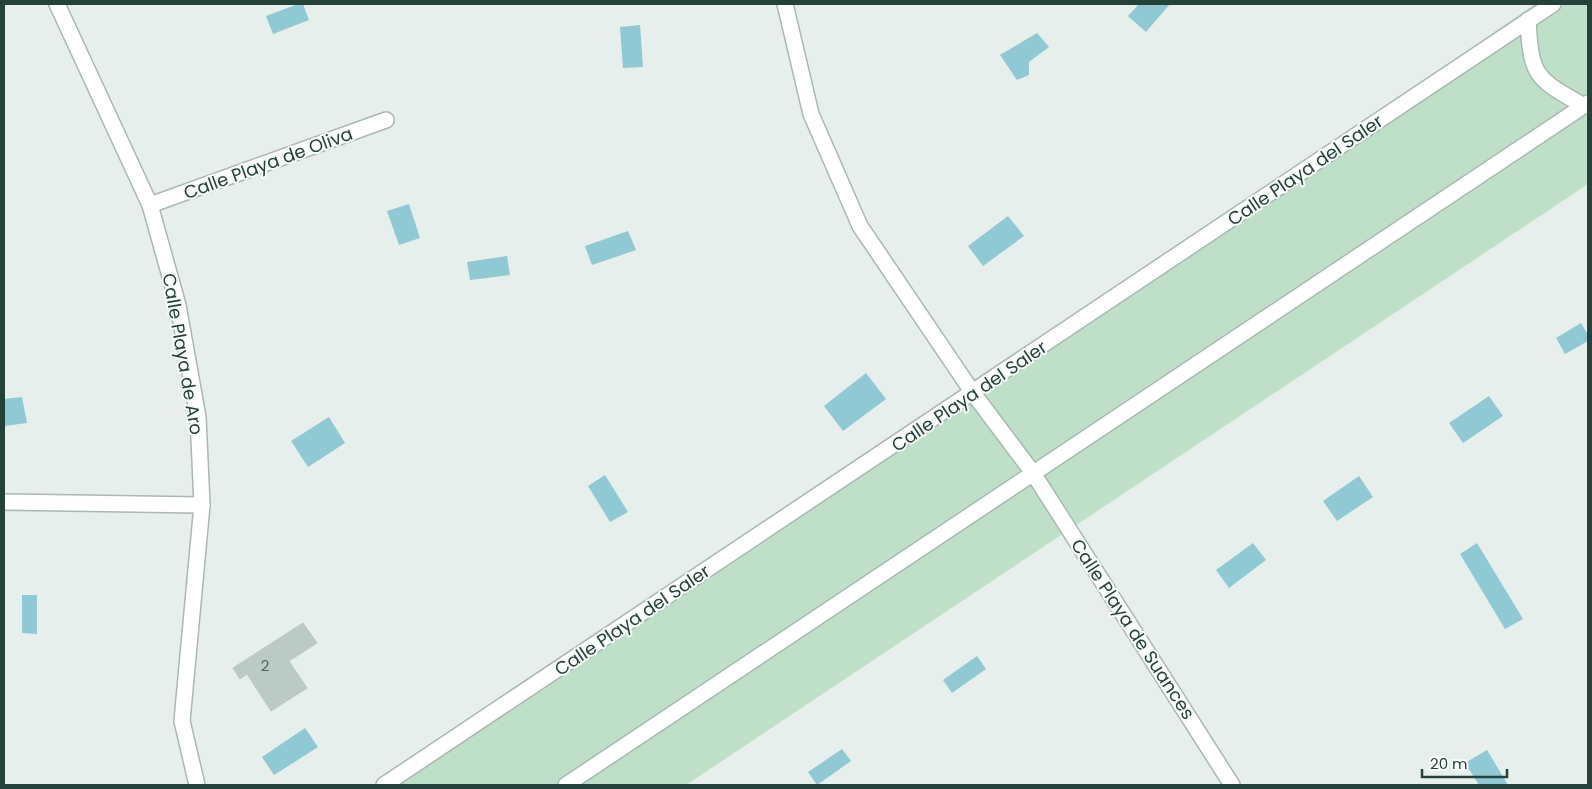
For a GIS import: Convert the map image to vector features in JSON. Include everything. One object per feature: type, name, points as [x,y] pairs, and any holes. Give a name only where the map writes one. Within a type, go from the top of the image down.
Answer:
[{"type":"street","name":"Calle Playa de Aro","points":[[57,4],[150,205],[178,305],[197,408],[202,505],[182,721],[197,785]]},
{"type":"street","name":"Calle Playa de Suances","points":[[785,4],[811,114],[860,226],[973,393],[1033,473],[1232,785]]},
{"type":"street","name":"Calle Playa del Saler","points":[[384,785],[1553,4]]},
{"type":"street","points":[[566,785],[1586,105],[1549,85],[1537,73],[1530,53],[1528,20]]},
{"type":"street","name":"Calle Playa de Oliva","points":[[150,205],[386,120]]},
{"type":"street","points":[[4,502],[202,505]]},
{"type":"green space","points":[[1535,4],[1588,4],[1588,184],[686,785],[376,785],[1229,214]]},
{"type":"water","points":[[298,4],[303,4],[309,20],[273,34],[266,16]]},
{"type":"water","points":[[1139,4],[1170,4],[1146,32],[1128,16]]},
{"type":"water","points":[[640,25],[643,67],[623,68],[620,27]]},
{"type":"water","points":[[1037,33],[1049,47],[1029,62],[1029,75],[1017,80],[1000,55]]},
{"type":"water","points":[[409,204],[420,238],[399,245],[387,211]]},
{"type":"water","points":[[1008,216],[1024,236],[983,266],[968,246]]},
{"type":"water","points":[[628,231],[636,250],[592,265],[585,246]]},
{"type":"water","points":[[507,256],[510,275],[470,280],[467,262]]},
{"type":"water","points":[[1581,323],[1588,335],[1588,341],[1565,354],[1556,338]]},
{"type":"water","points":[[866,373],[886,399],[843,431],[824,406]]},
{"type":"water","points":[[1489,396],[1503,416],[1463,443],[1449,423]]},
{"type":"water","points":[[22,397],[27,423],[4,426],[4,399]]},
{"type":"water","points":[[329,417],[345,443],[308,467],[291,441]]},
{"type":"water","points":[[605,475],[628,512],[610,522],[588,486]]},
{"type":"water","points":[[1359,476],[1373,497],[1337,521],[1323,501]]},
{"type":"water","points":[[1253,543],[1266,560],[1229,588],[1216,570]]},
{"type":"water","points":[[1477,543],[1523,619],[1505,629],[1460,554]]},
{"type":"water","points":[[22,595],[37,595],[37,634],[22,633]]},
{"type":"water","points":[[977,656],[986,669],[952,693],[943,680]]},
{"type":"water","points":[[305,728],[318,747],[274,775],[262,757]]},
{"type":"water","points":[[842,749],[851,761],[817,785],[808,772]]},
{"type":"water","points":[[1487,750],[1508,785],[1479,785],[1465,763]]},
{"type":"building","points":[[303,623],[317,643],[289,661],[307,688],[271,711],[247,674],[240,679],[233,668]]}]
